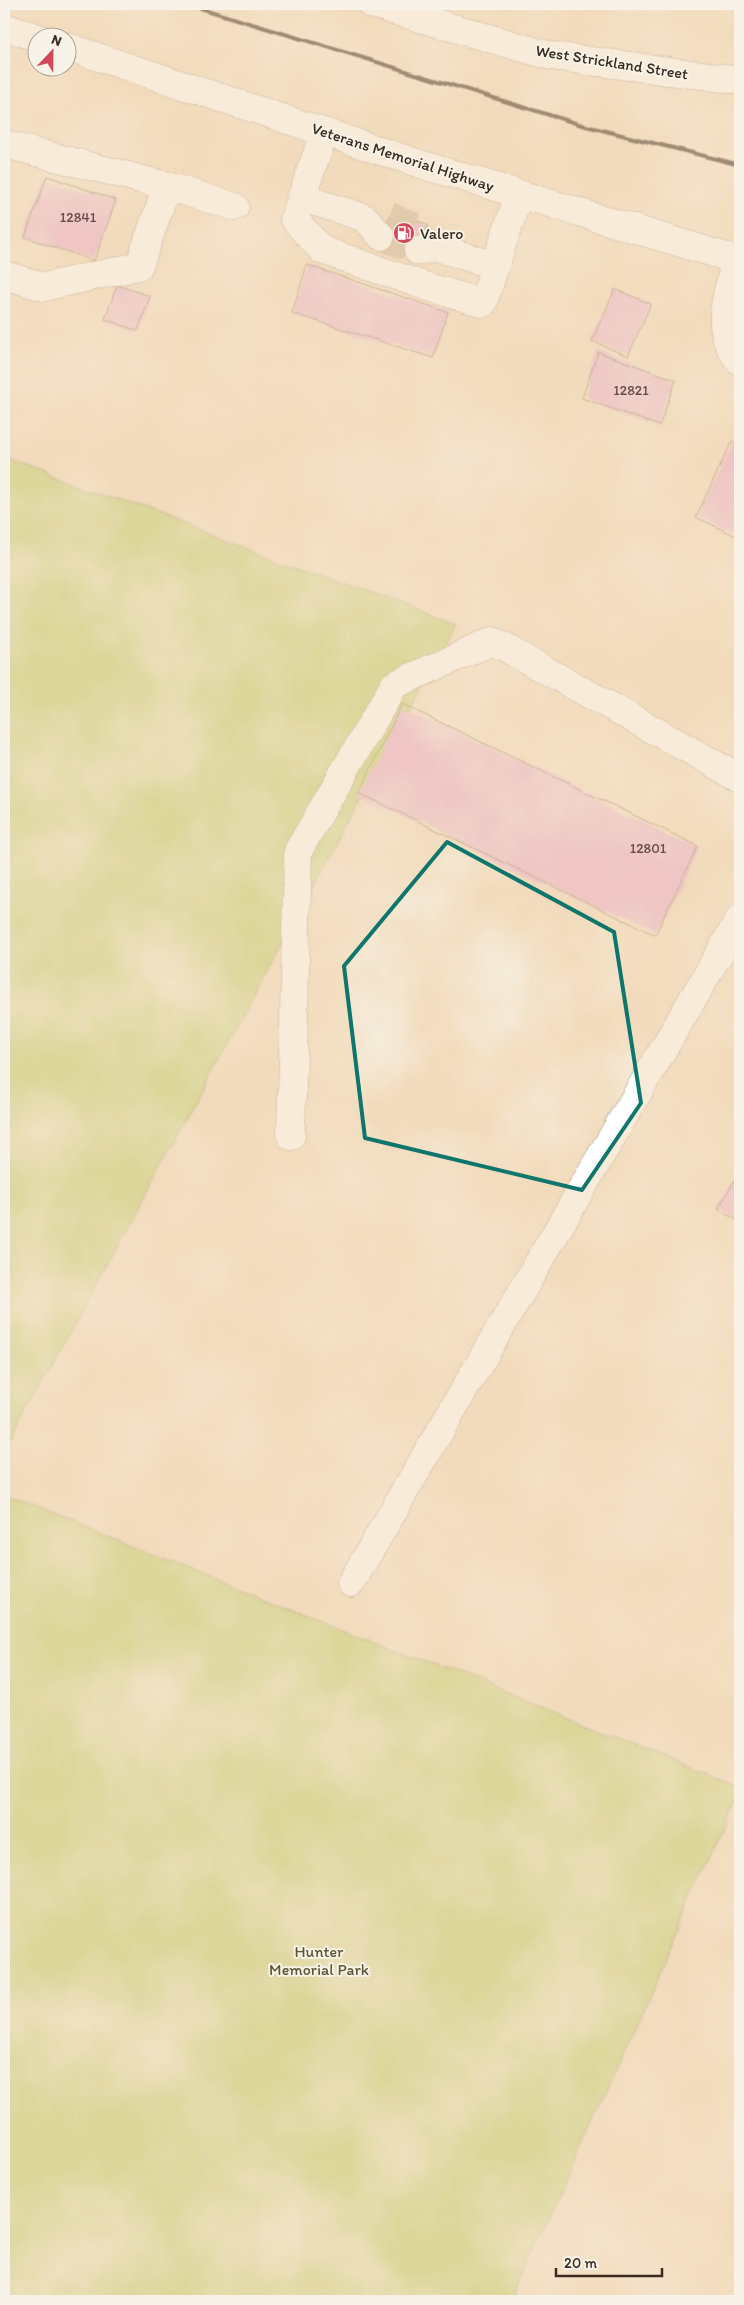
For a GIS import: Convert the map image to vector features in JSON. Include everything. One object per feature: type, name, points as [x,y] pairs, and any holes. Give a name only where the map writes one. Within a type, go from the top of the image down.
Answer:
[{"type":"main road","name":"West Strickland Street","points":[[371,4],[551,56],[740,80]]},
{"type":"main road","points":[[4,27],[28,35]]},
{"type":"main road","name":"Veterans Memorial Highway","points":[[78,50],[519,194],[738,260]]},
{"type":"main road","points":[[324,132],[294,220],[322,250],[428,287],[483,303],[519,194]]},
{"type":"main road","points":[[4,144],[167,186],[235,207]]},
{"type":"main road","points":[[4,275],[44,287],[139,266],[167,186]]},
{"type":"main road","points":[[302,198],[379,223]]},
{"type":"main road","points":[[426,243],[495,266]]},
{"type":"main road","points":[[738,260],[724,305],[726,341],[740,361]]},
{"type":"main road","points":[[291,1136],[298,851],[394,685],[493,641],[740,778]]},
{"type":"main road","points":[[351,1583],[740,918]]},
{"type":"highlighted area","points":[[447,842],[614,932],[641,1103],[582,1190],[365,1138],[344,966]]},
{"type":"green space","points":[[4,458],[456,624],[4,1454]]},
{"type":"green space","name":"Hunter Memorial Park","points":[[4,1495],[740,1787],[740,1796],[511,2301],[4,2301]]},
{"type":"building","points":[[47,176],[116,200],[94,261],[25,237]]},
{"type":"building","name":"Valero","points":[[392,211],[428,225],[415,257],[379,242]]},
{"type":"building","points":[[307,265],[448,312],[433,358],[292,313]]},
{"type":"building","points":[[117,285],[150,296],[138,331],[105,319]]},
{"type":"building","points":[[615,289],[651,304],[628,356],[592,341]]},
{"type":"building","points":[[598,352],[676,380],[659,426],[582,398]]},
{"type":"building","points":[[732,441],[740,445],[740,538],[696,517]]},
{"type":"building","points":[[402,704],[698,846],[655,935],[359,793]]},
{"type":"building","points":[[740,1171],[740,1222],[718,1209]]},
{"type":"tunnel","points":[[389,216],[426,231]]},
{"type":"tunnel","points":[[381,236],[418,251]]},
{"type":"railway","points":[[187,4],[582,125],[740,165]]},
{"type":"place","name":"Valero","points":[[404,233]]}]
